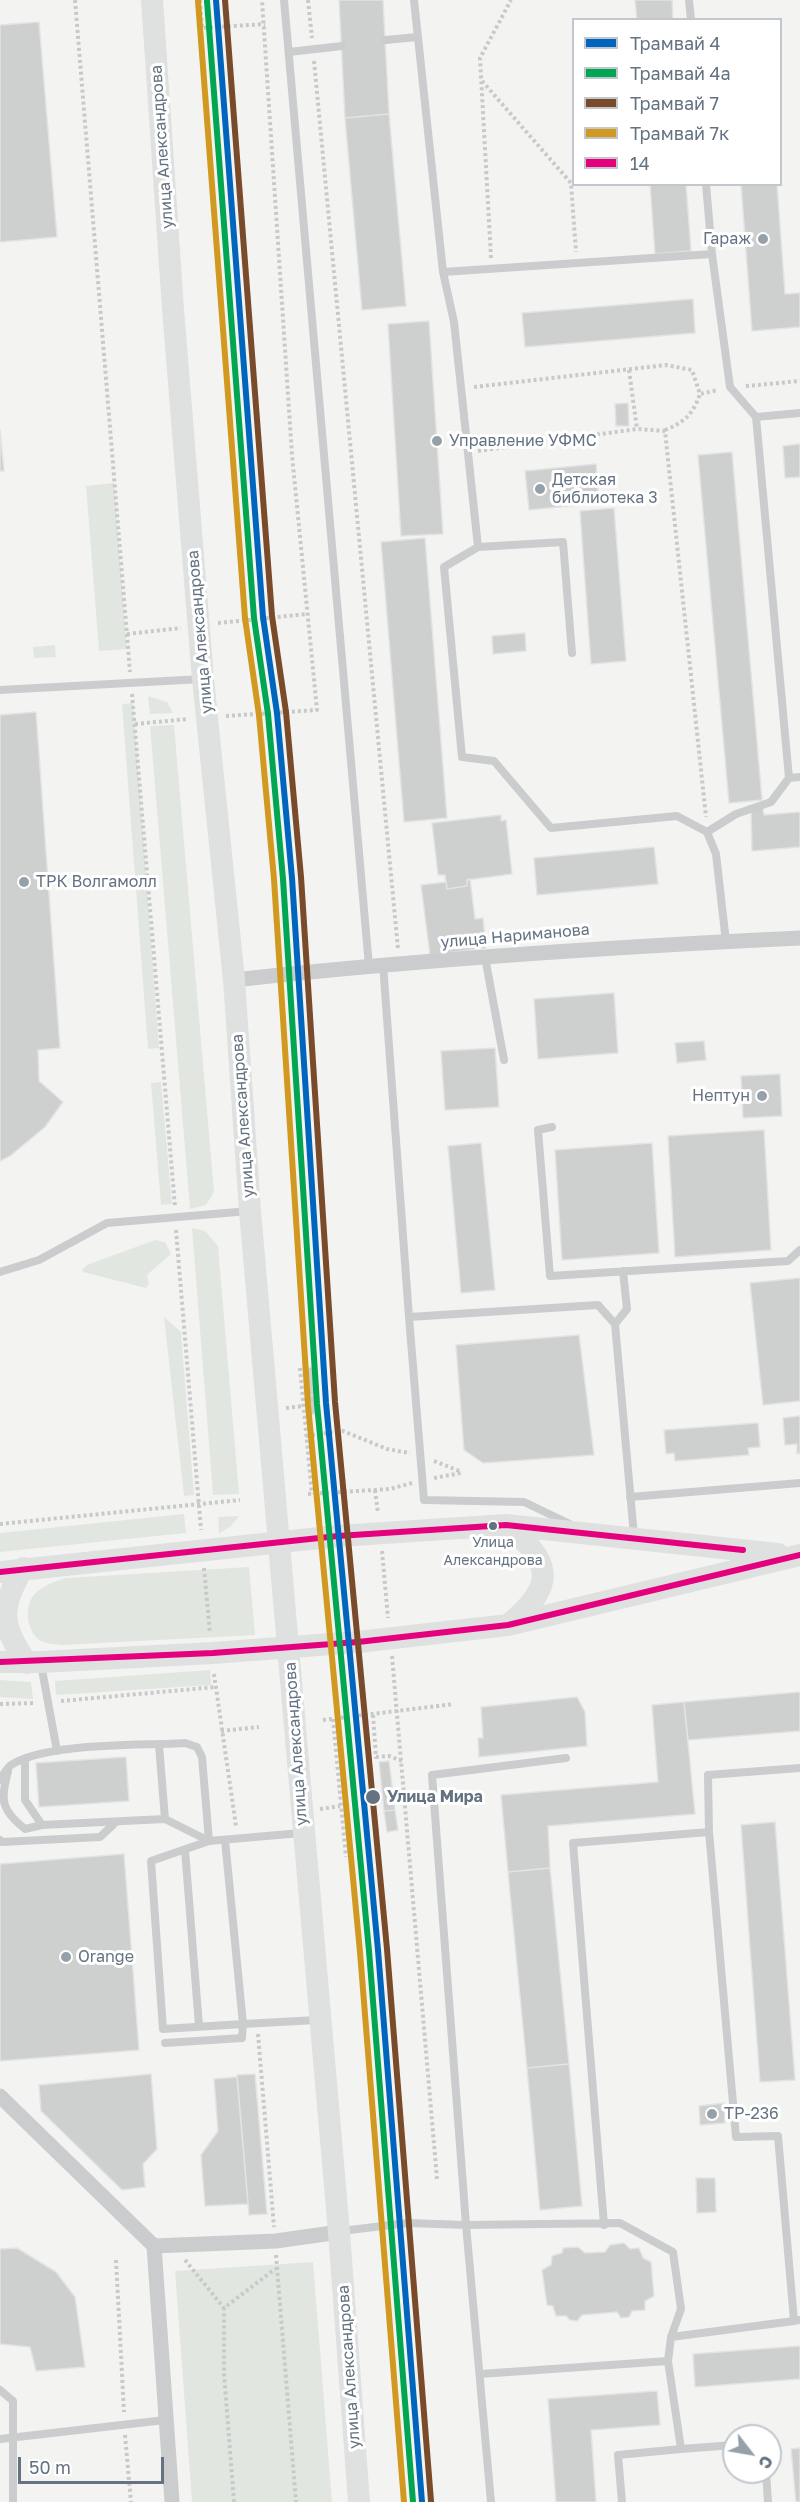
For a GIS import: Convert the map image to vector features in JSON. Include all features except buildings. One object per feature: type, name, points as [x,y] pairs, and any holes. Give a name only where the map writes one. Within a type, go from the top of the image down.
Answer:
[{"type":"main road","name":"улица Александрова","points":[[152,0],[172,297],[203,679],[234,980],[250,1211],[290,1647],[303,1833],[339,2232],[359,2502]]},
{"type":"main road","points":[[506,1525],[538,1554],[543,1569],[538,1594],[525,1612],[508,1625]]},
{"type":"main road","points":[[0,1572],[280,1543],[506,1525],[796,1555]]},
{"type":"main road","points":[[0,1662],[290,1647],[358,1642],[508,1625],[796,1555]]},
{"type":"main road","points":[[22,1568],[8,1589],[2,1619],[9,1641],[34,1662]]},
{"type":"street","name":"улица Нариманова","points":[[234,980],[376,965],[624,946],[800,938]]},
{"type":"street","points":[[0,2096],[154,2246],[172,2502]]},
{"type":"street","points":[[154,2246],[276,2241],[339,2232]]},
{"type":"lane","points":[[285,0],[409,1317],[424,1500],[524,1502],[589,1533]]},
{"type":"lane","points":[[414,0],[443,272],[454,322],[478,547]]},
{"type":"lane","points":[[690,0],[691,18]]},
{"type":"lane","points":[[386,40],[417,37]]},
{"type":"lane","points":[[289,52],[342,46]]},
{"type":"lane","points":[[706,186],[712,254],[730,387],[756,417],[789,778],[771,802],[735,814],[707,832]]},
{"type":"lane","points":[[443,272],[712,254]]},
{"type":"lane","points":[[756,417],[800,413]]},
{"type":"lane","points":[[572,653],[563,542],[478,547],[444,567],[462,757],[494,761],[551,828],[677,816],[707,832],[716,854],[726,942]]},
{"type":"lane","points":[[0,690],[203,679]]},
{"type":"lane","points":[[789,778],[800,777]]},
{"type":"lane","points":[[485,957],[504,1060]]},
{"type":"lane","points":[[552,1127],[538,1130],[550,1276],[788,1261],[800,1250]]},
{"type":"lane","points":[[0,1272],[39,1260],[107,1223],[250,1211]]},
{"type":"lane","points":[[615,1324],[627,1309],[623,1271]]},
{"type":"lane","points":[[409,1317],[598,1305],[615,1324],[634,1537]]},
{"type":"lane","points":[[630,1497],[800,1483]]},
{"type":"lane","points":[[34,1662],[48,1702],[57,1751]]},
{"type":"lane","points":[[0,1779],[9,1766],[25,1759],[57,1751],[185,1743],[197,1747],[202,1757],[209,1841]]},
{"type":"lane","points":[[159,1745],[165,1819]]},
{"type":"lane","points":[[491,2502],[466,2225],[432,1775],[566,1758]]},
{"type":"lane","points":[[25,1759],[25,1800],[42,1825]]},
{"type":"lane","points":[[9,1766],[2,1796],[8,1816],[25,1828],[42,1825],[165,1819],[209,1841]]},
{"type":"lane","points":[[671,2337],[797,2321],[778,2136],[736,2137],[709,1832],[708,1775],[800,1768]]},
{"type":"lane","points":[[0,1839],[2,1842],[100,1837],[115,1823]]},
{"type":"lane","points":[[604,2225],[573,1844],[709,1832]]},
{"type":"lane","points":[[303,1833],[209,1841],[152,1861],[163,2029],[320,2020]]},
{"type":"lane","points":[[165,2043],[242,2038],[243,2024],[225,1840]]},
{"type":"lane","points":[[185,1850],[199,2026]]},
{"type":"lane","points":[[339,2232],[408,2223],[466,2225],[620,2223],[673,2252],[681,2309],[671,2337],[668,2361],[681,2449]]},
{"type":"lane","points":[[480,2374],[668,2361]]},
{"type":"lane","points":[[0,2390],[13,2401],[11,2438],[13,2502]]},
{"type":"lane","points":[[0,2439],[165,2420]]},
{"type":"lane","points":[[622,2502],[618,2455],[722,2446]]},
{"type":"lane","points":[[767,2484],[768,2502]]},
{"type":"path","points":[[75,0],[201,1536]]},
{"type":"path","points":[[200,0],[202,28],[265,24]]},
{"type":"path","points":[[262,0],[292,455],[317,710]]},
{"type":"path","points":[[308,0],[399,963]]},
{"type":"path","points":[[492,268],[480,58],[511,0]]},
{"type":"path","points":[[481,80],[572,183]]},
{"type":"path","points":[[572,186],[576,262]]},
{"type":"path","points":[[461,388],[666,365],[692,370],[700,394],[694,412],[680,424],[665,430],[637,429],[468,453]]},
{"type":"path","points":[[629,370],[637,429]]},
{"type":"path","points":[[700,394],[730,387],[800,381]]},
{"type":"path","points":[[665,430],[707,832]]},
{"type":"path","points":[[300,1368],[310,1494],[390,1489],[462,1472],[421,1455],[387,1449],[343,1431],[306,1436]]},
{"type":"path","points":[[375,1490],[378,1521]]},
{"type":"path","points":[[0,1524],[240,1500]]},
{"type":"path","points":[[382,1550],[389,1623]]},
{"type":"path","points":[[204,1568],[211,1639]]},
{"type":"path","points":[[392,1654],[437,2179]]},
{"type":"path","points":[[214,1670],[238,1838]]},
{"type":"path","points":[[0,1704],[216,1687]]},
{"type":"path","points":[[323,1720],[454,1704]]},
{"type":"path","points":[[373,1715],[376,1757],[389,1756],[402,1761]]},
{"type":"path","points":[[333,1719],[346,1857]]},
{"type":"path","points":[[221,1731],[259,1727]]},
{"type":"path","points":[[257,2023],[296,2502]]},
{"type":"path","points":[[183,2257],[224,2308],[224,2373],[234,2502]]},
{"type":"path","points":[[116,2260],[130,2502]]},
{"type":"path","points":[[224,2308],[276,2268]]},
{"type":"shaded area","points":[[114,483],[127,649],[99,651],[86,486]]},
{"type":"shaded area","points":[[55,645],[56,657],[34,658],[33,647]]},
{"type":"shaded area","points":[[148,696],[167,702],[173,713],[150,714]]},
{"type":"shaded area","points":[[133,703],[159,1048],[148,1049],[122,704]]},
{"type":"shaded area","points":[[174,725],[214,1192],[206,1205],[190,1209],[150,726]]},
{"type":"shaded area","points":[[161,1082],[172,1204],[161,1205],[151,1083]]},
{"type":"shaded area","points":[[192,1228],[205,1231],[218,1246],[239,1494],[213,1495]]},
{"type":"shaded area","points":[[155,1240],[165,1242],[171,1254],[147,1275],[149,1284],[146,1288],[82,1270],[87,1265]]},
{"type":"shaded area","points":[[164,1317],[181,1332],[194,1495],[184,1496]]},
{"type":"shaded area","points":[[184,1514],[186,1533],[0,1552],[0,1533]]},
{"type":"shaded area","points":[[239,1516],[231,1526],[219,1534],[218,1517]]},
{"type":"shaded area","points":[[249,1567],[255,1635],[62,1645],[45,1643],[38,1639],[29,1622],[28,1608],[33,1596],[44,1587],[66,1578]]},
{"type":"shaded area","points":[[210,1670],[211,1685],[56,1695],[55,1681]]},
{"type":"shaded area","points":[[0,1680],[31,1682],[33,1699],[0,1697]]},
{"type":"shaded area","points":[[313,2262],[332,2502],[192,2502],[175,2271]]},
{"type":"tram line","name":"4","points":[[216,0],[263,617],[277,713],[292,878],[326,1403],[378,1950],[422,2502]]},
{"type":"tram line","name":"7","points":[[225,0],[272,616],[286,712],[301,877],[335,1402],[387,1949],[431,2501]]},
{"type":"tram line","name":"7к","points":[[198,1],[245,618],[259,715],[274,879],[308,1405],[360,1952],[404,2502]]},
{"type":"tram line","name":"4а","points":[[207,1],[254,618],[268,714],[283,879],[317,1404],[369,1951],[413,2502]]},
{"type":"transit line","name":"14","points":[[0,1572],[338,1536],[506,1525],[743,1550]]},
{"type":"transit line","name":"14","points":[[0,1662],[213,1653],[358,1642],[508,1625],[800,1555]]},
{"type":"place","name":"Гараж","points":[[763,239]]},
{"type":"place","name":"Управление УФМС","points":[[437,441]]},
{"type":"place","name":"Детская библиотека 3","points":[[540,489]]},
{"type":"place","name":"ТРК Волгамолл","points":[[24,882]]},
{"type":"place","name":"Нептун","points":[[762,1096]]},
{"type":"place","name":"Улица Александрова","points":[[493,1526]]},
{"type":"place","name":"Улица Мира","points":[[373,1797]]},
{"type":"place","name":"Orange","points":[[66,1957]]},
{"type":"place","name":"ТР-236","points":[[712,2114]]}]
